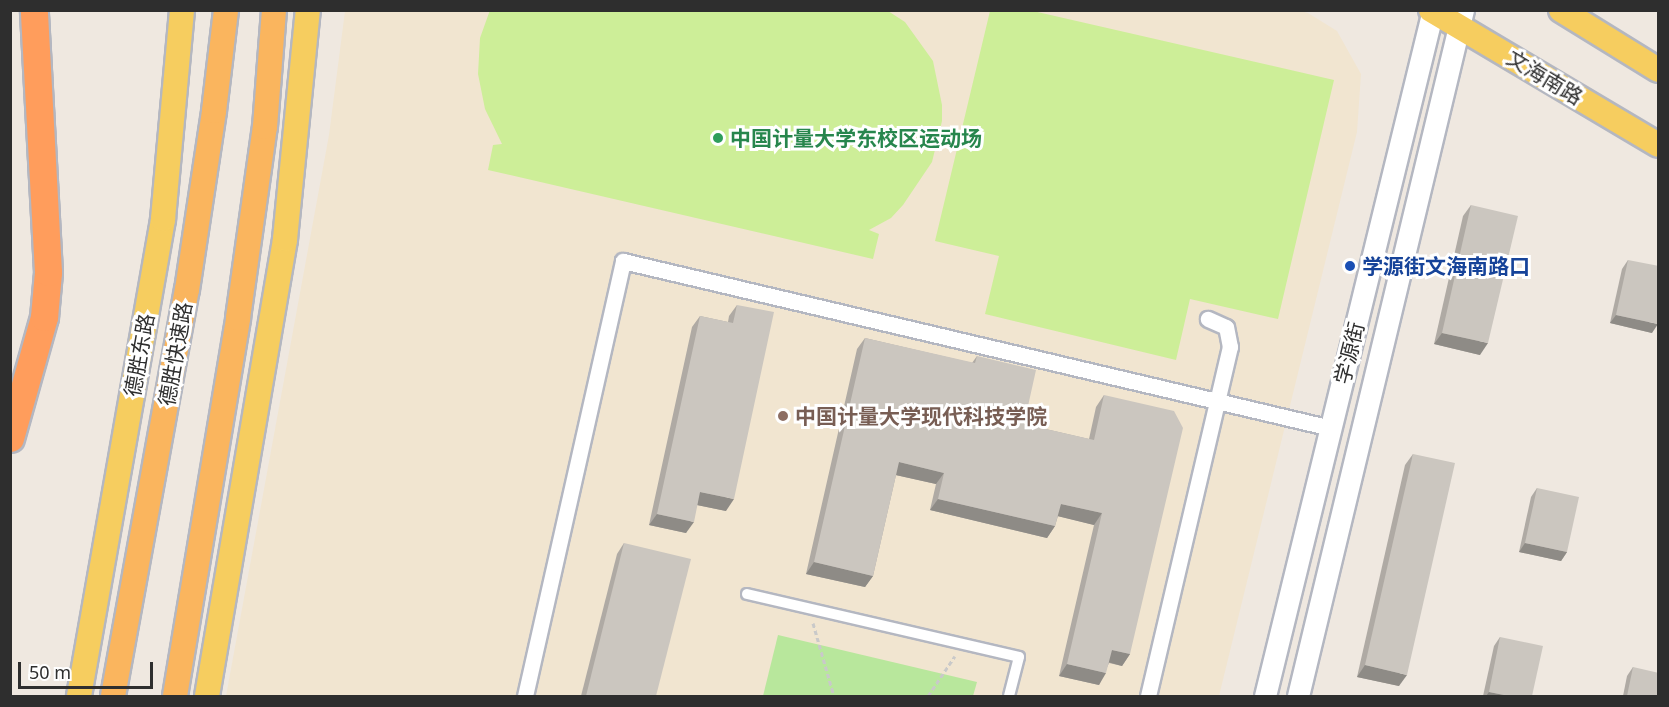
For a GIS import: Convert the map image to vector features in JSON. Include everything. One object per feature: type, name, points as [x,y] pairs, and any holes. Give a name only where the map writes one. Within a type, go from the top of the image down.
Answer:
[{"type":"highway","points":[[10,438],[44,317],[48,272],[34,10]]},
{"type":"highway","name":"德胜快速路","points":[[113,696],[187,290],[214,111],[226,10]]},
{"type":"highway","points":[[175,696],[238,318],[261,160],[274,10]]},
{"type":"main road","name":"德胜东路","points":[[79,696],[163,219],[182,10]]},
{"type":"main road","points":[[207,696],[285,239],[308,10]]},
{"type":"main road","points":[[1561,10],[1659,70]]},
{"type":"main road","name":"文海南路","points":[[1432,11],[1461,19],[1659,145]]},
{"type":"main road","name":"学源街","points":[[1265,696],[1432,11]]},
{"type":"main road","points":[[1298,696],[1461,19]]},
{"type":"street","points":[[525,696],[622,261],[1331,428]]},
{"type":"street","points":[[1148,696],[1230,347],[1226,327],[1208,319]]},
{"type":"street","points":[[747,594],[1019,657],[1009,696]]},
{"type":"path","points":[[808,608],[834,696]]},
{"type":"path","points":[[928,696],[964,644]]},
{"type":"shaded area","name":"中国计量大学现代科技学院","points":[[1297,10],[1308,13],[1337,31],[1361,74],[1357,132],[1219,696],[226,696],[329,135],[345,11]]},
{"type":"green space","name":"中国计量大学东校区运动场","points":[[490,10],[888,11],[905,22],[933,61],[942,105],[942,121],[932,162],[903,205],[891,218],[869,230],[879,234],[873,259],[488,170],[493,145],[502,144],[485,109],[478,74],[480,38]]},
{"type":"green space","points":[[990,11],[1033,11],[1334,80],[1278,319],[1190,299],[1176,360],[985,314],[999,256],[935,241]]},
{"type":"green space","points":[[778,635],[977,682],[973,696],[763,696]]},
{"type":"building","points":[[1471,205],[1518,216],[1488,343],[1442,333]]},
{"type":"building","points":[[1628,260],[1659,266],[1658,324],[1616,315]]},
{"type":"building","points":[[737,305],[774,312],[734,499],[700,492],[694,522],[657,514],[700,316],[733,323]]},
{"type":"building","points":[[865,338],[975,363],[977,356],[1036,370],[1024,424],[1094,440],[1104,395],[1174,411],[1183,428],[1130,654],[1112,650],[1106,673],[1067,664],[1102,513],[1061,504],[1055,526],[938,499],[944,473],[899,462],[873,576],[814,562]]},
{"type":"building","points":[[1413,454],[1455,463],[1407,675],[1365,665]]},
{"type":"building","points":[[1537,488],[1579,497],[1567,552],[1525,543]]},
{"type":"building","points":[[624,543],[691,559],[656,696],[586,696]]},
{"type":"building","points":[[1500,637],[1543,646],[1532,696],[1509,696],[1489,692]]},
{"type":"building","points":[[1633,667],[1659,673],[1659,696],[1627,696]]},
{"type":"place","name":"中国计量大学东校区运动场","points":[[718,138]]},
{"type":"place","name":"学源街文海南路口","points":[[1350,266]]},
{"type":"place","name":"中国计量大学现代科技学院","points":[[783,416]]}]
